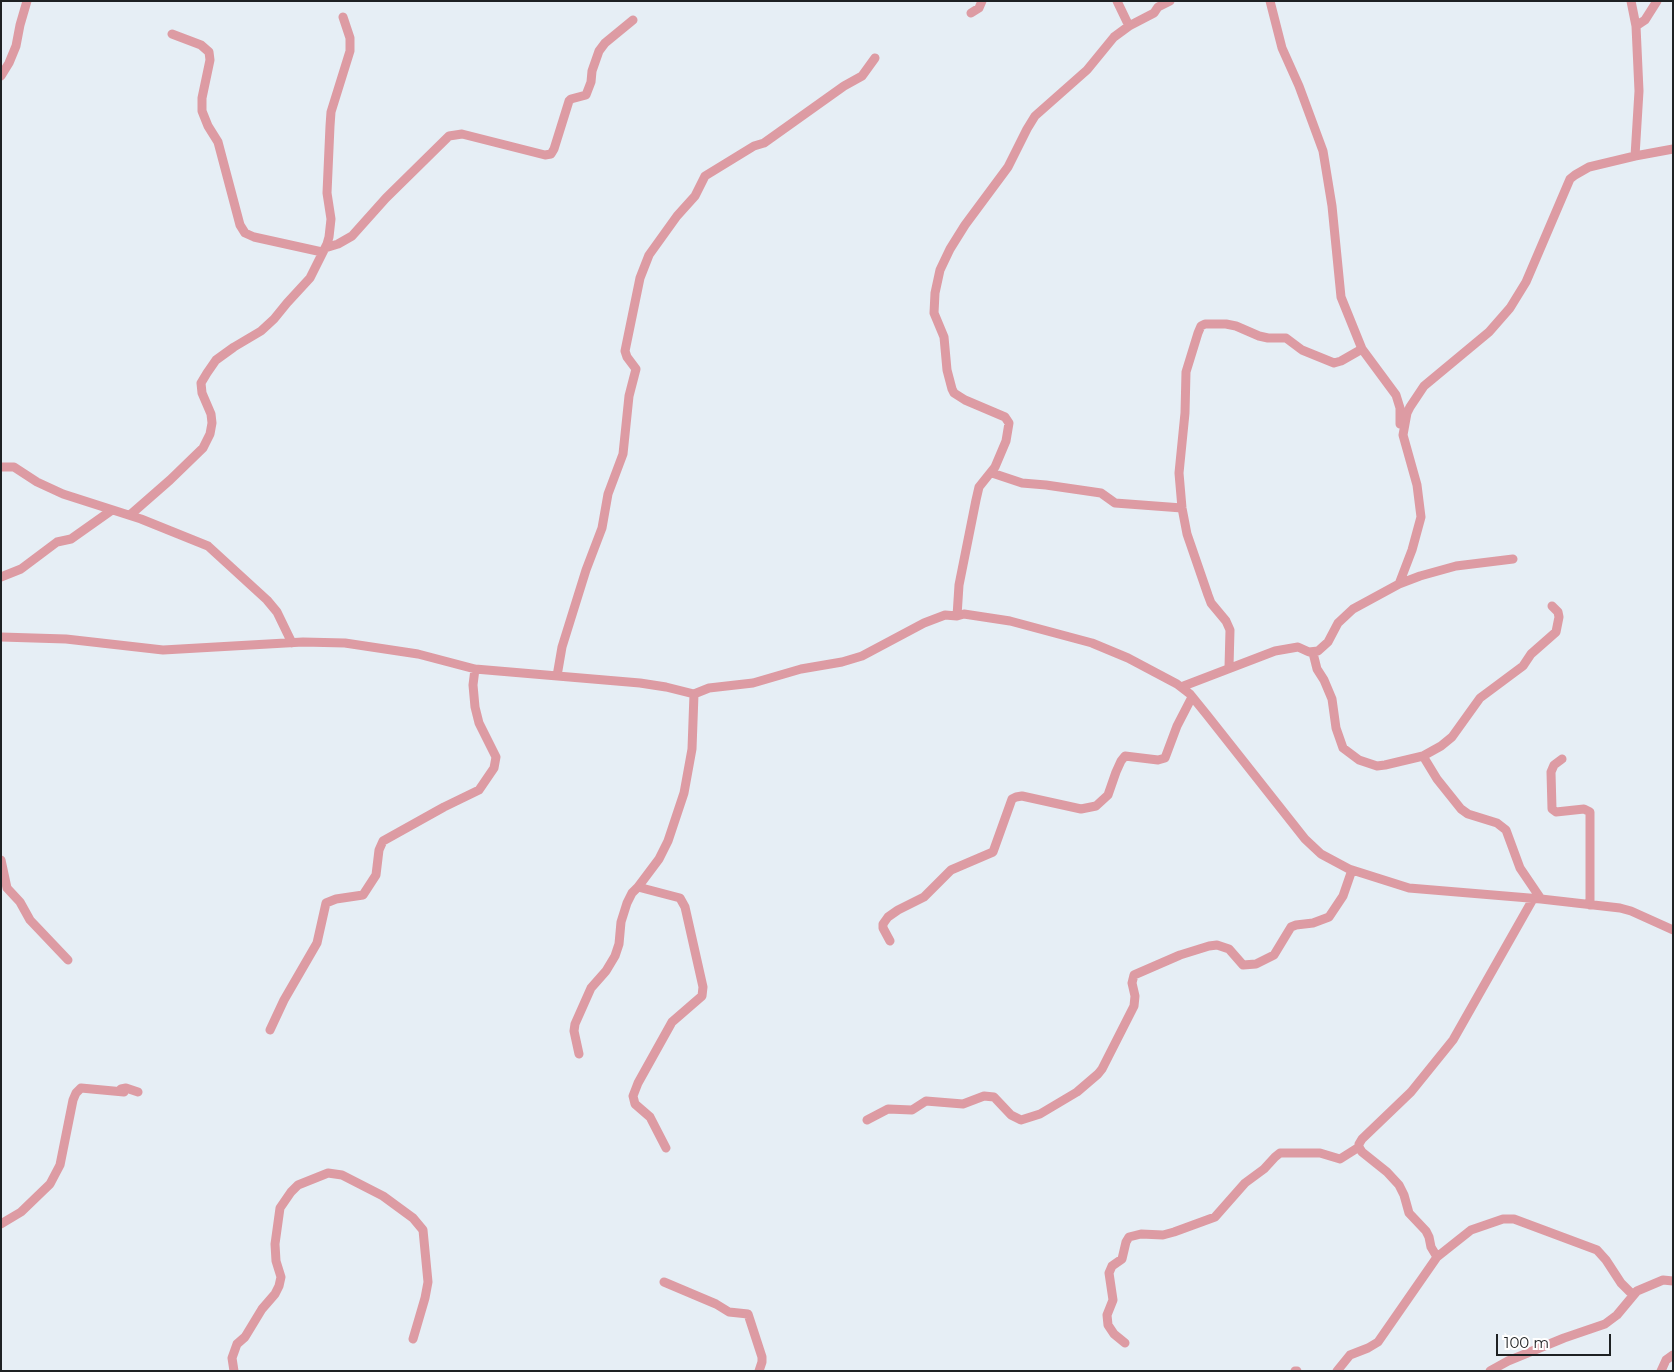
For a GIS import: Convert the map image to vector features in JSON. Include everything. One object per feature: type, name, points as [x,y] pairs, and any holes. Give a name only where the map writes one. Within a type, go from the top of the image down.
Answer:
[{"type":"street","points":[[1,76],[16,46],[27,1]]},
{"type":"street","points":[[971,13],[979,8],[982,1]]},
{"type":"street","points":[[1117,1],[1129,26]]},
{"type":"street","points":[[957,616],[959,585],[979,487],[987,476],[992,473],[1004,446],[1009,422],[1005,417],[965,400],[954,393],[952,389],[947,370],[944,337],[934,313],[934,293],[940,270],[955,241],[1008,167],[1027,129],[1036,116],[1078,80],[1114,37],[1170,1]]},
{"type":"street","points":[[1270,1],[1282,48],[1299,86],[1323,151],[1334,223],[1341,297],[1362,349],[1396,395],[1400,408],[1400,430],[1417,485],[1421,517],[1412,550],[1399,584]]},
{"type":"street","points":[[1631,1],[1636,26],[1638,91],[1635,156]]},
{"type":"street","points":[[1636,26],[1645,20],[1657,1]]},
{"type":"street","points":[[130,515],[203,448],[210,434],[212,423],[211,414],[202,393],[201,383],[206,373],[216,360],[261,331],[274,319],[310,278],[330,237],[331,219],[327,193],[330,126],[332,112],[350,50],[350,38],[343,17]]},
{"type":"street","points":[[172,34],[201,46],[209,52],[210,60],[202,98],[202,111],[208,126],[218,142],[240,226],[245,233],[254,237],[323,250],[352,236],[405,178],[448,136],[462,134],[545,155],[551,154],[568,102],[571,99],[586,95],[599,51],[605,43],[633,20]]},
{"type":"street","points":[[557,676],[562,647],[586,570],[602,528],[608,494],[623,454],[629,396],[636,369],[626,356],[625,351],[640,278],[649,255],[677,216],[695,196],[705,176],[754,146],[764,143],[844,86],[862,76],[875,58]]},
{"type":"street","points":[[1404,442],[1404,425],[1407,413],[1424,386],[1489,332],[1517,298],[1539,253],[1570,179],[1574,174],[1589,166],[1673,149]]},
{"type":"street","points":[[1229,667],[1229,626],[1211,603],[1187,534],[1182,508],[1179,473],[1185,413],[1186,372],[1202,326],[1211,323],[1226,324],[1236,326],[1259,336],[1286,338],[1302,350],[1334,363],[1362,349]]},
{"type":"street","points":[[1,466],[14,467],[37,482],[63,494],[130,515],[200,542],[214,550],[272,606],[282,620],[292,643]]},
{"type":"street","points":[[992,473],[1022,483],[1101,493],[1115,503],[1182,508]]},
{"type":"street","points":[[1,577],[21,569],[56,542],[71,539],[112,510]]},
{"type":"street","points":[[1308,652],[1318,651],[1324,647],[1338,623],[1353,609],[1399,584],[1456,566],[1513,559]]},
{"type":"street","points":[[1180,687],[1229,667],[1285,649],[1298,648],[1312,653],[1317,669],[1332,699],[1336,728],[1346,752],[1359,760],[1377,766],[1424,756],[1452,737],[1480,698],[1522,666],[1556,632],[1559,617],[1558,612],[1552,606]]},
{"type":"street","points":[[1,637],[66,639],[164,650],[292,643],[345,644],[418,654],[475,669],[640,684],[666,687],[694,694],[709,688],[753,683],[801,669],[842,662],[862,656],[924,623],[945,615],[957,616],[964,614],[1010,621],[1092,643],[1128,658],[1180,687],[1192,697],[1305,839],[1321,854],[1352,870],[1409,888],[1590,904],[1631,911],[1673,930]]},
{"type":"street","points":[[270,1030],[284,1000],[317,943],[326,904],[336,899],[363,895],[376,875],[383,841],[444,806],[479,790],[494,768],[496,757],[479,723],[475,707],[473,686],[475,669]]},
{"type":"street","points":[[579,1054],[574,1031],[575,1024],[591,988],[606,971],[615,956],[624,912],[632,893],[659,859],[668,841],[684,793],[693,740],[694,694]]},
{"type":"street","points":[[890,941],[883,928],[888,917],[924,897],[951,870],[993,852],[1012,799],[1022,796],[1081,809],[1096,806],[1108,795],[1116,772],[1125,756],[1158,760],[1165,758],[1177,726],[1192,697]]},
{"type":"street","points":[[1424,756],[1438,779],[1461,809],[1468,814],[1497,823],[1506,830],[1520,868],[1537,899]]},
{"type":"street","points":[[1562,759],[1554,765],[1551,772],[1552,809],[1556,812],[1584,809],[1590,812],[1590,904]]},
{"type":"street","points":[[1,860],[7,888],[20,902],[30,920],[68,960]]},
{"type":"street","points":[[867,1120],[888,1109],[912,1110],[926,1102],[963,1104],[984,1096],[994,1097],[1011,1115],[1021,1120],[1040,1114],[1077,1092],[1102,1069],[1134,1006],[1135,996],[1132,983],[1134,975],[1156,964],[1209,946],[1222,946],[1229,949],[1244,966],[1256,964],[1274,955],[1291,927],[1313,923],[1329,917],[1342,896],[1352,870]]},
{"type":"street","points":[[638,887],[680,898],[685,907],[703,987],[702,996],[672,1022],[638,1083],[633,1096],[635,1104],[650,1117],[666,1148]]},
{"type":"street","points":[[1125,1343],[1114,1334],[1108,1325],[1107,1315],[1113,1300],[1109,1273],[1112,1266],[1122,1259],[1129,1237],[1142,1234],[1163,1235],[1215,1217],[1245,1183],[1261,1172],[1280,1154],[1320,1153],[1340,1159],[1359,1147],[1362,1139],[1410,1092],[1453,1040],[1537,899]]},
{"type":"street","points":[[1,1224],[21,1212],[50,1184],[60,1165],[73,1100],[81,1088],[124,1092],[121,1089],[126,1088],[138,1092]]},
{"type":"street","points":[[1359,1147],[1362,1152],[1399,1185],[1409,1213],[1426,1231],[1431,1247],[1437,1257]]},
{"type":"street","points":[[234,1371],[232,1358],[236,1344],[245,1337],[279,1286],[281,1277],[276,1261],[275,1244],[280,1208],[298,1185],[328,1173],[342,1175],[384,1196],[413,1218],[422,1230],[428,1282],[413,1339]]},
{"type":"street","points":[[1337,1371],[1350,1355],[1378,1342],[1437,1257],[1471,1230],[1503,1219],[1514,1219],[1597,1250],[1621,1283],[1633,1295]]},
{"type":"street","points":[[1490,1371],[1508,1361],[1564,1338],[1605,1324],[1621,1311],[1637,1291],[1663,1280],[1673,1281]]},
{"type":"street","points":[[664,1282],[716,1304],[728,1312],[748,1314],[762,1357],[759,1371]]},
{"type":"street","points":[[1661,1371],[1666,1360],[1673,1355]]}]
